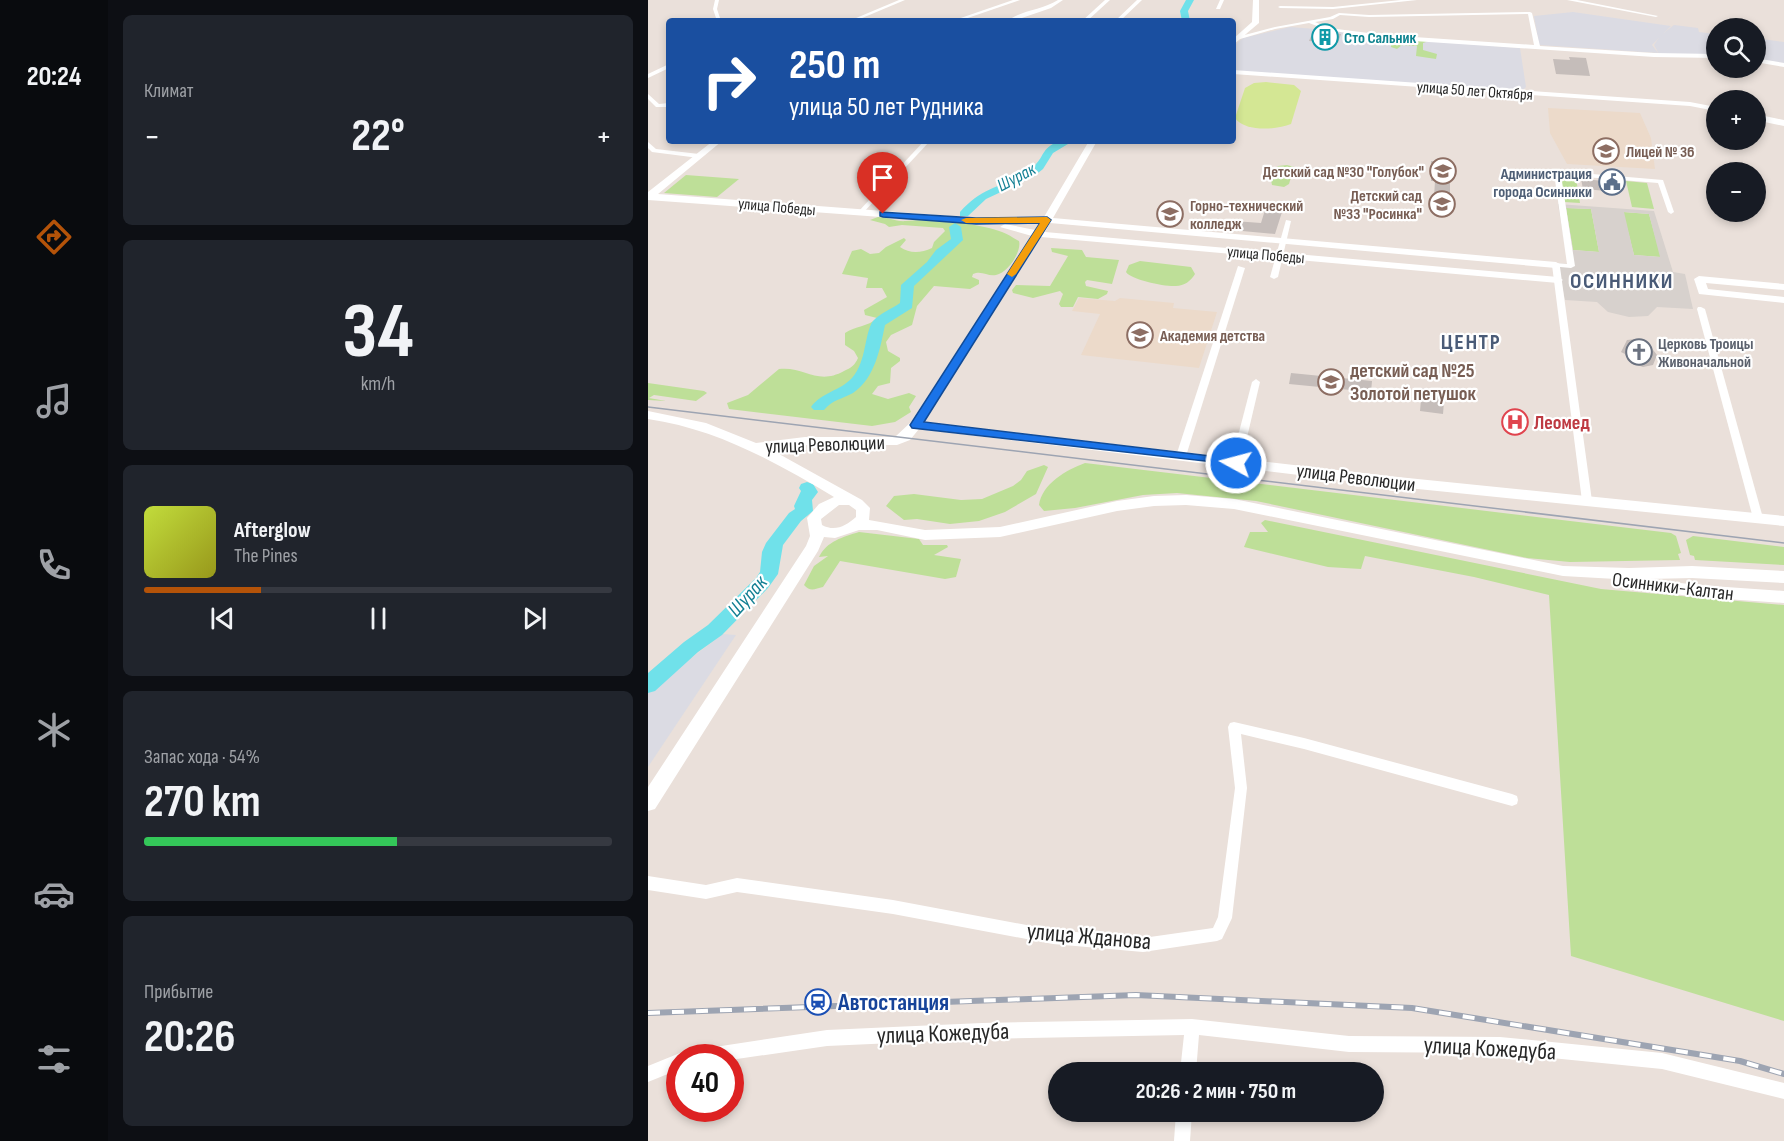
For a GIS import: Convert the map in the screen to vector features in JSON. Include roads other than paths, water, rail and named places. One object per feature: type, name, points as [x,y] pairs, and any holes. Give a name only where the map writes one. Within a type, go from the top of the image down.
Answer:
[{"type":"street","points":[[717,0],[715,9],[718,18]]},
{"type":"street","points":[[858,18],[903,0]]},
{"type":"street","points":[[963,18],[1018,0]]},
{"type":"street","points":[[1016,18],[1056,4],[1061,0]]},
{"type":"street","points":[[1087,18],[1108,0]]},
{"type":"street","points":[[1120,18],[1140,0]]},
{"type":"street","points":[[1218,8],[1222,0]]},
{"type":"street","points":[[1236,40],[1255,23],[1256,0]]},
{"type":"street","points":[[1336,0],[1339,14]]},
{"type":"street","points":[[1280,7],[1339,7],[1415,0]]},
{"type":"street","points":[[1569,0],[1656,16]]},
{"type":"street","points":[[1240,37],[1339,14],[1369,16],[1530,13],[1537,46]]},
{"type":"street","points":[[1310,22],[1328,29],[1384,37],[1654,55],[1706,56]]},
{"type":"street","points":[[1766,62],[1784,64]]},
{"type":"street","points":[[648,76],[666,67]]},
{"type":"street","name":"улица 50 лет Октября","points":[[1236,72],[1690,104],[1706,107]]},
{"type":"street","points":[[648,96],[658,106],[666,105]]},
{"type":"street","points":[[1766,119],[1784,123]]},
{"type":"street","points":[[648,144],[654,152],[699,156]]},
{"type":"street","points":[[649,196],[714,144]]},
{"type":"street","points":[[860,213],[924,144]]},
{"type":"street","points":[[916,425],[1047,220],[1092,144]]},
{"type":"street","points":[[1587,501],[1556,265],[1571,266],[1557,173],[1661,181],[1671,212]]},
{"type":"street","name":"улица Победы","points":[[649,196],[976,221],[1047,220],[1556,265]]},
{"type":"street","name":"улица Победы","points":[[976,221],[1038,234],[1558,280]]},
{"type":"street","points":[[1274,277],[1288,221]]},
{"type":"street","points":[[1181,456],[1240,268]]},
{"type":"street","points":[[1784,287],[1699,279],[1703,292],[1784,300]]},
{"type":"street","points":[[1701,309],[1758,518]]},
{"type":"street","points":[[1236,463],[1256,382]]},
{"type":"street","points":[[648,415],[702,426],[754,447],[849,500],[859,503],[863,508],[904,530]]},
{"type":"street","name":"улица Революции","points":[[754,447],[805,441],[897,441],[905,437],[916,425],[1442,487],[1784,521]]},
{"type":"street","points":[[812,478],[823,495],[820,510]]},
{"type":"street","points":[[648,803],[813,547],[817,528],[814,518],[820,510],[834,502],[849,500]]},
{"type":"street","points":[[857,525],[877,525],[925,535],[1000,532],[1117,506],[1186,500],[1234,504],[1563,571],[1629,574],[1692,572],[1784,577]]},
{"type":"street","points":[[813,547],[857,525],[863,518],[863,508]]},
{"type":"street","points":[[817,528],[835,534]]},
{"type":"street","name":"Осинники-Калтан","points":[[1563,571],[1697,591],[1784,597]]},
{"type":"street","name":"улица Жданова","points":[[648,883],[706,892],[737,885],[893,907],[1053,937],[1143,945],[1217,934],[1225,918],[1241,788],[1234,727],[1297,741],[1512,800]]},
{"type":"street","points":[[1189,1062],[1192,1026]]},
{"type":"street","name":"улица Кожедуба","points":[[744,1051],[827,1038],[981,1031],[1192,1026],[1350,1044],[1500,1045],[1662,1061],[1784,1091]]},
{"type":"street","points":[[648,1074],[666,1067]]},
{"type":"street","points":[[1182,1141],[1184,1122]]},
{"type":"waterway","name":"Шурак","points":[[1185,18],[1184,11],[1190,0]]},
{"type":"waterway","name":"Шурак","points":[[964,214],[982,196],[1029,175],[1039,167],[1049,151],[1062,144]]},
{"type":"waterway","name":"Шурак","points":[[819,407],[826,399],[846,391],[857,382],[870,358],[879,323],[907,305],[908,285],[932,265],[940,253],[957,240],[955,227]]},
{"type":"waterway","name":"Шурак","points":[[648,685],[691,647],[715,630],[762,583],[769,574],[771,552],[775,543],[795,517],[805,511],[806,507],[802,506],[804,498],[810,492],[807,488]]},
{"type":"tram line","points":[[648,407],[1784,543]]},
{"type":"railway","points":[[648,1013],[1136,995],[1412,1008],[1740,1061],[1784,1074]]},
{"type":"place","name":"Сто Сальник","points":[[1325,37]]},
{"type":"place","name":"Лицей № 36","points":[[1606,151]]},
{"type":"place","name":"Детский сад №30 \"Голубок\"","points":[[1443,171]]},
{"type":"place","name":"Администрация города Осинники","points":[[1612,182]]},
{"type":"place","name":"Детский сад №33 \"Росинка\"","points":[[1442,204]]},
{"type":"place","name":"Горно-технический колледж","points":[[1170,214]]},
{"type":"place","name":"Академия детства","points":[[1140,335]]},
{"type":"place","name":"Церковь Троицы Живоначальной","points":[[1639,352]]},
{"type":"place","name":"детский сад №25 Золотой петушок","points":[[1331,382]]},
{"type":"place","name":"Леомед","points":[[1515,422]]},
{"type":"place","name":"Автостанция","points":[[818,1002]]},
{"type":"district","name":"ОСИННИКИ","points":[[1622,280]]},
{"type":"district","name":"ЦЕНТР","points":[[1471,341]]}]
